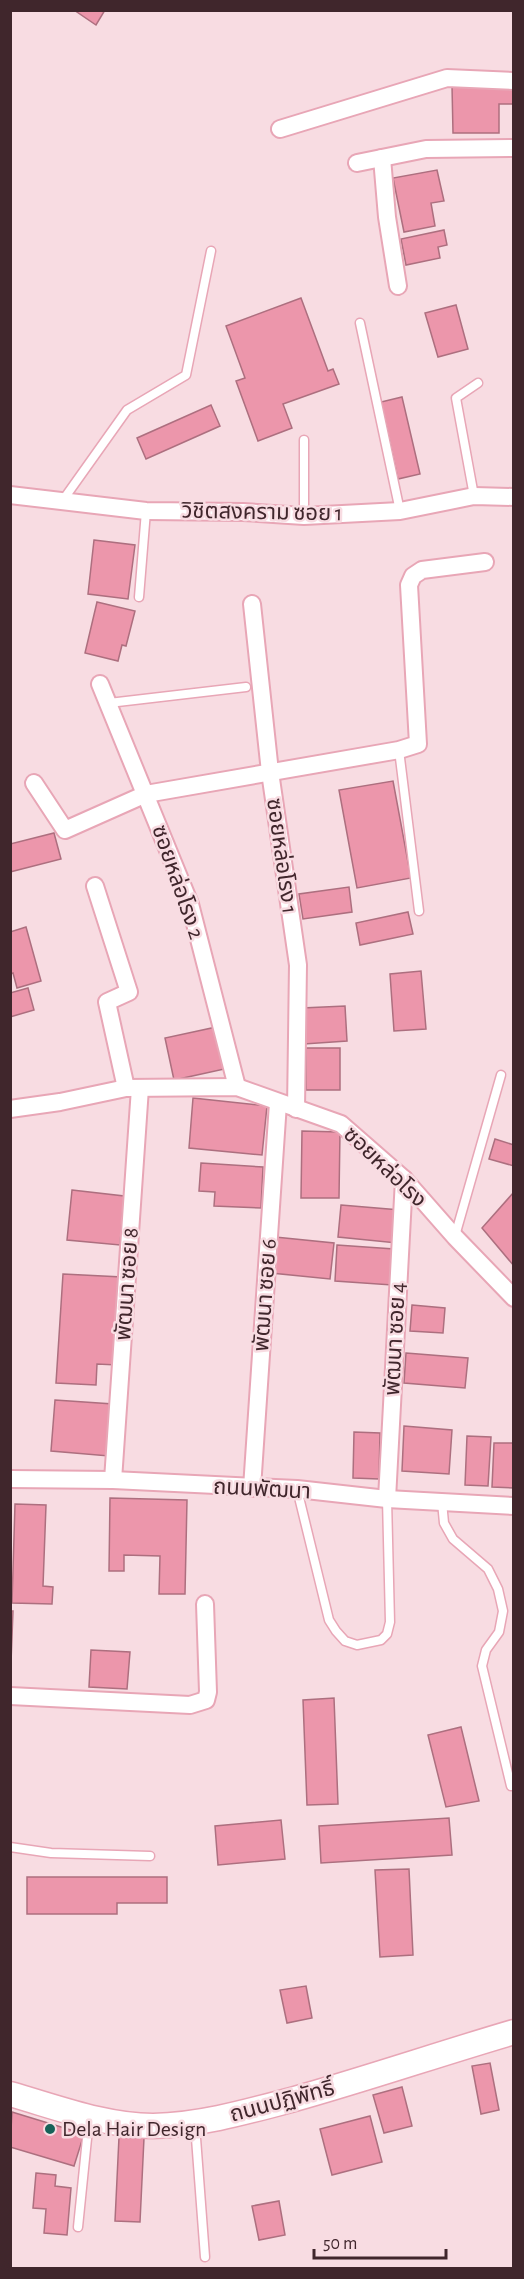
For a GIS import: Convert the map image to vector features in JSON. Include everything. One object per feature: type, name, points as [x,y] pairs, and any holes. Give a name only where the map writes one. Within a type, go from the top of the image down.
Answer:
[{"type":"street","points":[[280,129],[447,78],[513,81]]},
{"type":"street","points":[[357,163],[426,149],[513,148]]},
{"type":"street","points":[[382,158],[387,217],[398,286]]},
{"type":"street","name":"วิชิตสงคราม ซอย 1","points":[[10,495],[146,511],[243,512],[304,516],[400,511],[474,496],[513,497]]},
{"type":"street","points":[[34,783],[65,830],[146,794],[399,750],[418,744],[409,585],[413,576],[422,570],[485,562]]},
{"type":"street","name":"ซอยหล่อโรง 1","points":[[252,604],[270,772],[298,965],[296,1108]]},
{"type":"street","name":"ซอยหล่อโรง 2","points":[[100,684],[190,904],[237,1087]]},
{"type":"street","name":"พัฒนา ซอย 8","points":[[95,886],[129,992],[107,1002],[133,1088],[113,1480]]},
{"type":"street","name":"ซอยหล่อโรง","points":[[10,1109],[133,1088],[237,1087],[341,1124],[404,1179],[454,1237],[513,1298]]},
{"type":"street","name":"พัฒนา ซอย 6","points":[[252,1488],[278,1103]]},
{"type":"street","name":"พัฒนา ซอย 4","points":[[387,1499],[404,1179]]},
{"type":"street","name":"ถนนพัฒนา","points":[[10,1479],[113,1480],[297,1489],[387,1499],[513,1506]]},
{"type":"street","points":[[10,1696],[190,1705],[201,1703],[206,1700],[208,1692],[206,1604]]},
{"type":"street","name":"ถนนปฏิพัทธิ์","points":[[10,2094],[89,2116],[152,2126],[195,2121],[237,2115],[331,2089],[513,2032]]},
{"type":"lane","points":[[63,500],[127,410],[186,375],[211,250]]},
{"type":"lane","points":[[360,323],[400,511]]},
{"type":"lane","points":[[474,496],[456,398],[478,382]]},
{"type":"lane","points":[[304,440],[304,516]]},
{"type":"lane","points":[[139,597],[146,511]]},
{"type":"lane","points":[[109,703],[246,687]]},
{"type":"lane","points":[[399,750],[419,911]]},
{"type":"lane","points":[[454,1237],[501,1075]]},
{"type":"lane","points":[[297,1489],[329,1620],[345,1641],[357,1645],[381,1640],[387,1634],[390,1622],[387,1499]]},
{"type":"lane","points":[[442,1501],[444,1523],[453,1539],[488,1569],[498,1589],[503,1611],[499,1632],[486,1650],[482,1666],[511,1786]]},
{"type":"lane","points":[[10,1847],[51,1853],[150,1856]]},
{"type":"lane","points":[[78,2227],[89,2116]]},
{"type":"lane","points":[[195,2121],[205,2258]]},
{"type":"building","points":[[74,10],[105,10],[96,25]]},
{"type":"building","points":[[452,86],[514,86],[514,104],[499,104],[499,133],[453,133]]},
{"type":"building","points":[[437,170],[444,201],[431,203],[435,226],[404,232],[393,178]]},
{"type":"building","points":[[444,230],[447,245],[438,247],[440,258],[406,265],[401,239]]},
{"type":"building","points":[[301,298],[328,371],[333,369],[339,384],[283,404],[292,428],[258,441],[236,381],[245,378],[226,326]]},
{"type":"building","points":[[456,305],[468,349],[438,357],[425,313]]},
{"type":"building","points":[[402,397],[420,474],[398,479],[381,402]]},
{"type":"building","points":[[211,405],[220,426],[146,459],[137,438]]},
{"type":"building","points":[[94,540],[135,545],[128,599],[88,594]]},
{"type":"building","points":[[97,602],[135,611],[126,646],[122,645],[118,661],[85,653]]},
{"type":"building","points":[[393,781],[411,878],[357,888],[339,790]]},
{"type":"building","points":[[54,833],[61,859],[10,872],[10,844]]},
{"type":"building","points":[[349,887],[352,912],[303,919],[299,894]]},
{"type":"building","points":[[408,912],[413,934],[360,945],[356,923]]},
{"type":"building","points":[[26,927],[41,981],[17,988],[13,973],[10,974],[10,932]]},
{"type":"building","points":[[421,971],[426,1029],[394,1031],[390,974]]},
{"type":"building","points":[[28,988],[34,1010],[10,1017],[10,993]]},
{"type":"building","points":[[345,1006],[347,1041],[304,1044],[302,1008]]},
{"type":"building","points":[[221,1026],[229,1068],[174,1080],[165,1038]]},
{"type":"building","points":[[306,1048],[340,1048],[340,1090],[306,1090]]},
{"type":"building","points":[[193,1098],[267,1106],[262,1155],[189,1148]]},
{"type":"building","points":[[302,1131],[340,1132],[339,1198],[301,1198]]},
{"type":"building","points":[[495,1139],[514,1145],[514,1166],[489,1159]]},
{"type":"building","points":[[201,1163],[263,1167],[261,1208],[214,1206],[215,1192],[199,1191]]},
{"type":"building","points":[[72,1190],[124,1196],[120,1245],[67,1240]]},
{"type":"building","points":[[514,1192],[514,1266],[482,1228]]},
{"type":"building","points":[[341,1205],[400,1210],[397,1243],[338,1237]]},
{"type":"building","points":[[275,1237],[334,1243],[330,1279],[271,1273]]},
{"type":"building","points":[[337,1245],[394,1249],[392,1285],[335,1281]]},
{"type":"building","points":[[63,1274],[122,1277],[117,1365],[97,1364],[96,1385],[56,1383]]},
{"type":"building","points":[[412,1305],[445,1308],[443,1333],[410,1331]]},
{"type":"building","points":[[406,1353],[468,1358],[465,1388],[404,1383]]},
{"type":"building","points":[[55,1400],[113,1404],[109,1456],[51,1451]]},
{"type":"building","points":[[404,1426],[452,1430],[449,1474],[402,1471]]},
{"type":"building","points":[[354,1432],[380,1433],[379,1479],[353,1478]]},
{"type":"building","points":[[467,1436],[491,1437],[488,1486],[465,1485]]},
{"type":"building","points":[[494,1443],[514,1443],[514,1488],[492,1487]]},
{"type":"building","points":[[110,1498],[187,1500],[185,1594],[159,1594],[160,1556],[124,1555],[124,1571],[109,1571]]},
{"type":"building","points":[[15,1504],[46,1505],[43,1586],[53,1587],[52,1604],[12,1603]]},
{"type":"building","points":[[10,1611],[13,1611],[10,1688]]},
{"type":"building","points":[[91,1650],[130,1652],[127,1689],[89,1687]]},
{"type":"building","points":[[334,1698],[338,1804],[307,1805],[303,1700]]},
{"type":"building","points":[[461,1727],[479,1801],[446,1807],[428,1735]]},
{"type":"building","points":[[449,1818],[452,1855],[321,1863],[319,1826]]},
{"type":"building","points":[[281,1820],[285,1859],[218,1865],[215,1826]]},
{"type":"building","points":[[409,1869],[413,1955],[380,1957],[375,1870]]},
{"type":"building","points":[[27,1877],[167,1877],[167,1903],[117,1903],[117,1914],[27,1914]]},
{"type":"building","points":[[306,1986],[312,2018],[287,2023],[280,1990]]},
{"type":"building","points":[[490,2063],[499,2110],[481,2114],[472,2066]]},
{"type":"building","points":[[402,2087],[412,2126],[384,2133],[373,2095]]},
{"type":"building","points":[[12,2112],[84,2134],[74,2166],[10,2147]]},
{"type":"building","points":[[370,2116],[382,2162],[332,2175],[320,2129]]},
{"type":"building","points":[[119,2137],[144,2138],[140,2222],[115,2221]]},
{"type":"building","points":[[36,2173],[56,2175],[55,2186],[71,2188],[67,2235],[44,2233],[46,2209],[33,2208]]},
{"type":"building","points":[[279,2201],[285,2235],[259,2240],[252,2206]]},
{"type":"place","name":"Dela Hair Design","points":[[50,2129]]}]
